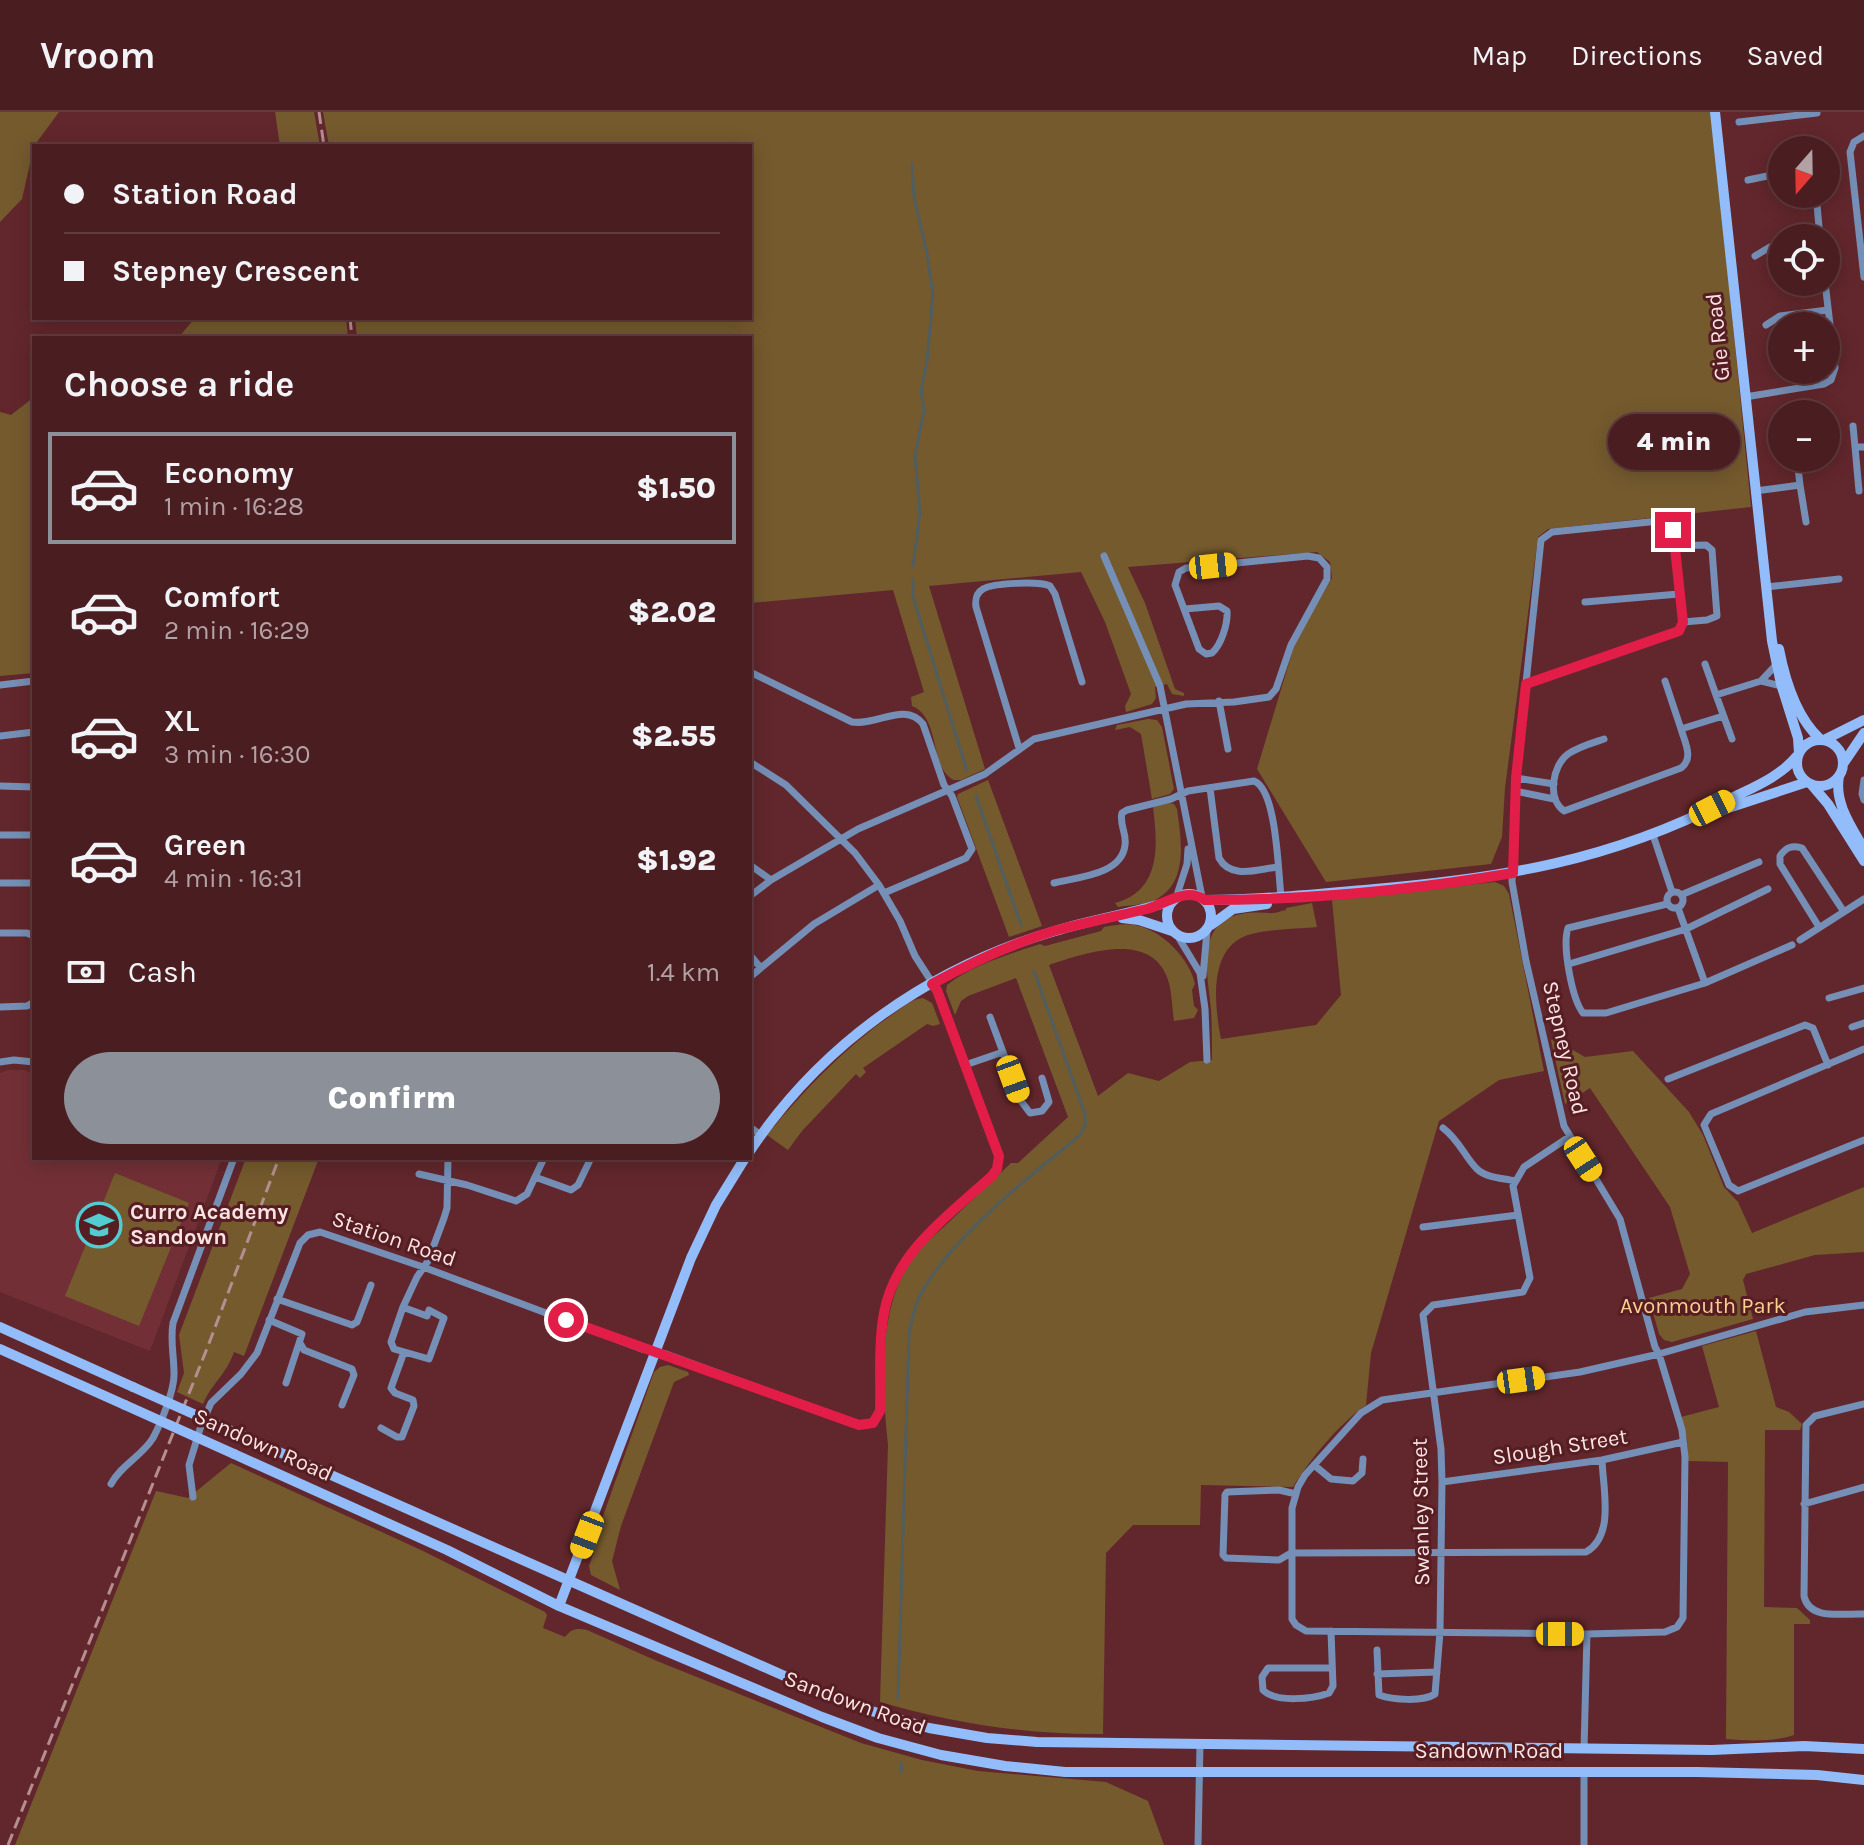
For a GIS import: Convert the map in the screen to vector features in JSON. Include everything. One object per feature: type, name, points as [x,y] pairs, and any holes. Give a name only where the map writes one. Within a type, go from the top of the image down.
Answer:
[{"type":"main road","name":"Gie Road","points":[[1715,112],[1768,604],[1776,665],[1798,738],[1798,754]]},
{"type":"main road","name":"Gie Road","points":[[1768,604],[1792,695],[1802,715],[1822,740]]},
{"type":"main road","points":[[1084,923],[1125,917],[1152,923],[1193,939],[1233,909],[1299,897],[1513,873],[1582,858],[1653,835],[1690,819],[1768,780],[1790,765],[1807,743],[1822,740],[1864,720]]},
{"type":"main road","points":[[1864,733],[1843,764],[1839,776],[1839,798],[1864,849]]},
{"type":"main road","points":[[1822,740],[1839,749],[1843,764]]},
{"type":"main road","points":[[1798,754],[1798,770],[1832,809],[1864,861]]},
{"type":"main road","points":[[1690,819],[1809,783],[1825,785],[1839,776]]},
{"type":"main road","points":[[752,1148],[788,1100],[849,1039],[884,1012],[981,958],[1020,942],[1191,894],[1203,898],[1299,897]]},
{"type":"main road","points":[[1203,898],[1211,911],[1209,928]]},
{"type":"main road","points":[[1175,899],[1167,915],[1175,933]]},
{"type":"main road","points":[[559,1606],[696,1246],[720,1197],[744,1160]]},
{"type":"main road","name":"Sandown Road","points":[[0,1327],[825,1694],[907,1722],[961,1734],[1017,1741],[1584,1749],[1804,1746],[1864,1749]]},
{"type":"main road","name":"Sandown Road","points":[[0,1349],[447,1550],[559,1606],[822,1717],[878,1738],[941,1755],[1065,1772],[1199,1774],[1439,1770],[1773,1773],[1864,1780]]},
{"type":"street","points":[[1739,122],[1772,115],[1817,113]]},
{"type":"street","points":[[1864,136],[1854,142],[1850,152],[1864,277]]},
{"type":"street","points":[[1748,180],[1768,176]]},
{"type":"street","points":[[1755,256],[1768,248]]},
{"type":"street","points":[[1744,394],[1824,384],[1831,380],[1835,368],[1826,296]]},
{"type":"street","points":[[1766,325],[1780,316],[1828,310]]},
{"type":"street","points":[[1853,426],[1859,491]]},
{"type":"street","points":[[1855,447],[1864,447]]},
{"type":"street","points":[[1799,472],[1806,522]]},
{"type":"street","points":[[1755,491],[1800,485]]},
{"type":"street","name":"Stepney Road","points":[[1587,1634],[1665,1632],[1677,1627],[1681,1621],[1684,1612],[1683,1442],[1620,1219],[1569,1137],[1558,1106],[1512,882],[1516,778],[1536,573],[1543,537],[1552,532],[1659,521],[1671,527],[1674,546]]},
{"type":"street","points":[[1526,684],[1675,634],[1683,622],[1674,546],[1710,547],[1719,612],[1714,619],[1683,622]]},
{"type":"street","points":[[1104,556],[1160,686],[1203,898]]},
{"type":"street","points":[[752,894],[858,829],[985,774],[1034,739],[1166,708],[1265,698],[1274,692],[1291,645],[1327,579],[1327,567],[1319,558],[1308,556],[1186,568],[1179,572],[1175,582],[1185,609],[1201,651],[1209,654],[1215,652],[1228,617],[1227,611],[1219,606],[1185,609]]},
{"type":"street","points":[[1766,587],[1839,579]]},
{"type":"street","points":[[1019,748],[976,607],[980,591],[988,587],[1038,583],[1050,586],[1082,682]]},
{"type":"street","points":[[1585,602],[1679,594]]},
{"type":"street","points":[[1705,664],[1732,739]]},
{"type":"street","points":[[1716,695],[1761,681],[1776,665]]},
{"type":"street","points":[[752,673],[852,722],[868,723],[900,713],[914,715],[923,724],[944,785],[972,846],[970,854],[882,889],[814,924],[752,975]]},
{"type":"street","points":[[0,685],[32,681]]},
{"type":"street","points":[[1515,791],[1554,799],[1564,811],[1571,810],[1688,763],[1689,756],[1665,681]]},
{"type":"street","points":[[1761,681],[1781,686]]},
{"type":"street","points":[[1219,701],[1228,749]]},
{"type":"street","points":[[1681,729],[1723,716]]},
{"type":"street","points":[[0,736],[32,732]]},
{"type":"street","points":[[1554,799],[1554,784],[1564,758],[1570,752],[1604,739]]},
{"type":"street","points":[[752,763],[786,785],[841,839],[882,889],[915,956],[937,990],[965,1065],[1003,1052]]},
{"type":"street","points":[[1516,778],[1554,784]]},
{"type":"street","points":[[1864,780],[1864,800]]},
{"type":"street","points":[[1054,883],[1106,869],[1118,862],[1126,841],[1120,818],[1122,813],[1183,794],[1254,781],[1262,786],[1271,806],[1281,896]]},
{"type":"street","points":[[0,786],[32,787]]},
{"type":"street","points":[[1210,788],[1219,858],[1223,865],[1239,872],[1278,867]]},
{"type":"street","points":[[1175,899],[1187,864],[1188,831]]},
{"type":"street","points":[[0,835],[32,835]]},
{"type":"street","points":[[1653,835],[1672,892]]},
{"type":"street","points":[[1819,927],[1780,864],[1780,856],[1787,848],[1802,848],[1844,912]]},
{"type":"street","points":[[1672,892],[1681,895],[1759,862]]},
{"type":"street","points":[[752,866],[771,880]]},
{"type":"street","points":[[0,883],[32,883]]},
{"type":"street","points":[[1569,964],[1686,929],[1768,889]]},
{"type":"street","points":[[1667,904],[1667,897],[1672,892]]},
{"type":"street","points":[[1678,908],[1683,902],[1681,895]]},
{"type":"street","points":[[1800,940],[1864,899]]},
{"type":"street","points":[[1667,904],[1678,908]]},
{"type":"street","points":[[1667,904],[1568,928],[1566,943],[1576,1004],[1583,1013],[1606,1013],[1705,983],[1792,945]]},
{"type":"street","points":[[1678,908],[1705,983]]},
{"type":"street","points":[[1207,1060],[1202,964],[1209,928]]},
{"type":"street","points":[[0,933],[32,935]]},
{"type":"street","points":[[1175,933],[1200,973],[1203,993]]},
{"type":"street","points":[[752,957],[760,967]]},
{"type":"street","points":[[1829,998],[1864,988]]},
{"type":"street","points":[[0,1007],[32,1003]]},
{"type":"street","points":[[990,1017],[1021,1101],[1030,1113],[1042,1111],[1049,1102],[1042,1078]]},
{"type":"street","points":[[1852,1027],[1864,1023]]},
{"type":"street","points":[[1668,1079],[1805,1025],[1813,1028],[1828,1065]]},
{"type":"street","points":[[1864,1060],[1862,1050],[1706,1118],[1705,1128],[1729,1185],[1742,1191],[1864,1140]]},
{"type":"street","points":[[0,1062],[32,1062]]},
{"type":"street","name":"Station Road","points":[[193,1497],[190,1455],[211,1403],[251,1362],[300,1243],[315,1233],[327,1232],[859,1425],[870,1425],[877,1420],[880,1411],[883,1322],[896,1278],[917,1246],[992,1176],[999,1163],[965,1065]]},
{"type":"street","points":[[752,1128],[761,1135]]},
{"type":"street","points":[[1443,1128],[1457,1139],[1477,1169],[1515,1181]]},
{"type":"street","points":[[1423,1227],[1518,1215],[1513,1192],[1515,1181],[1524,1167],[1569,1137]]},
{"type":"street","points":[[111,1484],[152,1438],[173,1387],[173,1323],[233,1160]]},
{"type":"street","points":[[405,1308],[427,1316],[429,1310],[441,1315],[445,1322],[431,1358],[425,1360],[404,1352],[393,1347],[391,1342],[405,1308],[423,1267],[428,1261],[444,1218],[448,1160]]},
{"type":"street","points":[[419,1174],[513,1201],[525,1197],[543,1160]]},
{"type":"street","points":[[535,1177],[571,1190],[578,1185],[590,1160]]},
{"type":"street","name":"Swanley Street","points":[[1437,1672],[1441,1449],[1423,1315],[1433,1305],[1525,1290],[1530,1278],[1518,1215]]},
{"type":"street","points":[[277,1299],[352,1325],[357,1322],[371,1285]]},
{"type":"street","points":[[1584,1749],[1587,1634],[1304,1630],[1292,1619],[1292,1508],[1305,1475],[1361,1413],[1393,1397],[1580,1372],[1659,1354],[1805,1312],[1864,1305]]},
{"type":"street","points":[[269,1320],[299,1331],[302,1336],[286,1383]]},
{"type":"street","points":[[300,1343],[304,1350],[352,1369],[354,1375],[342,1405]]},
{"type":"street","points":[[381,1428],[402,1437],[414,1406],[413,1400],[393,1392],[391,1388],[404,1352]]},
{"type":"street","points":[[1864,1404],[1815,1416],[1807,1423],[1804,1504],[1806,1605],[1818,1612],[1864,1614]]},
{"type":"street","name":"Slough Street","points":[[1442,1482],[1602,1460],[1683,1442]]},
{"type":"street","points":[[1314,1465],[1331,1479],[1353,1481],[1362,1473],[1363,1459]]},
{"type":"street","points":[[1296,1494],[1279,1490],[1227,1492],[1223,1555],[1226,1558],[1279,1560],[1291,1553],[1582,1553],[1598,1544],[1604,1528],[1602,1460]]},
{"type":"street","points":[[1804,1504],[1864,1487]]},
{"type":"street","points":[[1331,1631],[1333,1686],[1329,1693],[1272,1697],[1263,1690],[1261,1682],[1268,1668],[1332,1668]]},
{"type":"street","points":[[1377,1650],[1377,1674],[1377,1688],[1382,1697],[1428,1698],[1435,1694],[1437,1672],[1377,1674]]},
{"type":"street","points":[[1198,1845],[1200,1744]]},
{"type":"street","points":[[1584,1772],[1584,1845]]},
{"type":"shaded area","name":"Curro Academy Sandown","points":[[24,1070],[32,1073],[32,1160],[221,1160],[150,1351],[0,1292],[0,1073]]},
{"type":"green space","points":[[0,112],[59,112],[35,144],[32,144],[22,199],[0,222]]},
{"type":"green space","points":[[275,112],[314,112],[320,144],[280,144]]},
{"type":"green space","points":[[323,112],[1712,112],[1751,507],[1548,529],[1538,537],[1505,788],[1502,837],[1491,864],[1326,882],[1257,769],[1295,643],[1332,578],[1330,562],[1317,552],[1128,567],[1145,603],[1175,689],[1184,696],[1172,694],[1167,684],[1155,687],[1156,698],[1152,704],[1126,712],[1125,706],[1131,694],[1105,622],[1081,572],[929,586],[985,769],[954,780],[941,765],[927,721],[912,706],[911,697],[924,692],[893,590],[752,603],[752,336],[357,336],[355,320],[752,320],[752,144],[329,144]]},
{"type":"green space","points":[[193,320],[346,320],[348,336],[180,336]]},
{"type":"green space","points":[[32,399],[32,673],[0,676],[0,412],[11,415]]},
{"type":"green space","points":[[1157,720],[1162,727],[1174,789],[1170,794],[1152,799],[1141,734],[1130,727],[1115,730],[1117,725]]},
{"type":"green space","points":[[988,780],[1042,926],[1009,937],[957,797]]},
{"type":"green space","points":[[1174,804],[1177,809],[1180,833],[1180,858],[1174,882],[1153,901],[1118,907],[1115,903],[1130,897],[1149,878],[1156,837],[1153,807]]},
{"type":"green space","points":[[1495,882],[1504,886],[1509,894],[1544,1071],[1499,1080],[1439,1121],[1371,1353],[1366,1405],[1326,1443],[1293,1487],[1201,1485],[1200,1525],[1133,1525],[1106,1553],[1103,1734],[990,1726],[880,1702],[888,1445],[884,1373],[893,1300],[901,1278],[925,1244],[1011,1163],[1018,1163],[1068,1117],[1016,978],[968,996],[961,1001],[955,1015],[946,991],[947,985],[1004,956],[1040,944],[1045,946],[1101,931],[1104,927],[1135,925],[1165,939],[1192,974],[1194,1006],[1198,1010],[1194,1018],[1174,1021],[1167,977],[1158,963],[1146,954],[1114,949],[1049,965],[1098,1096],[1128,1073],[1159,1081],[1190,1062],[1212,1060],[1208,947],[1219,925],[1229,918],[1249,913],[1276,913],[1312,903],[1317,927],[1259,932],[1243,937],[1232,945],[1224,955],[1217,982],[1221,1039],[1316,1025],[1341,995],[1332,900]]},
{"type":"green space","points":[[923,998],[932,1003],[940,1024],[927,1024],[863,1068],[866,1072],[860,1078],[856,1074],[788,1150],[767,1135],[843,1054],[905,1005]]},
{"type":"green space","name":"Avonmouth Park","points":[[1551,1040],[1585,1057],[1633,1051],[1689,1112],[1703,1135],[1724,1187],[1738,1202],[1752,1233],[1864,1187],[1864,1252],[1815,1255],[1746,1274],[1743,1280],[1753,1319],[1672,1342],[1664,1340],[1659,1334],[1649,1298],[1682,1289],[1690,1274],[1670,1207],[1590,1088],[1565,1104]]},
{"type":"green space","points":[[245,1160],[318,1160],[244,1356],[234,1352],[203,1404],[177,1392],[184,1373],[179,1335]]},
{"type":"green space","points":[[115,1173],[189,1203],[139,1326],[65,1296]]},
{"type":"green space","points":[[1756,1331],[1776,1407],[1789,1412],[1802,1424],[1800,1430],[1765,1430],[1764,1607],[1797,1608],[1810,1620],[1810,1624],[1794,1624],[1794,1735],[1778,1739],[1726,1739],[1728,1462],[1688,1461],[1681,1417],[1719,1407],[1702,1346]]},
{"type":"green space","points":[[668,1365],[689,1375],[674,1382],[621,1526],[612,1561],[620,1590],[591,1575],[589,1566],[594,1552],[591,1550],[654,1372]]},
{"type":"green space","points":[[231,1463],[421,1550],[545,1612],[543,1628],[565,1637],[574,1630],[587,1630],[861,1743],[922,1760],[978,1771],[1106,1782],[1148,1801],[1164,1845],[15,1845],[156,1491],[188,1498]]},
{"type":"waterway","points":[[912,164],[914,198],[933,295],[927,362],[921,390],[924,410],[915,456],[920,512],[913,566]]},
{"type":"waterway","points":[[913,579],[913,597],[967,771]]},
{"type":"waterway","points":[[976,796],[1021,925]]},
{"type":"waterway","points":[[898,1699],[909,1333],[916,1306],[932,1276],[969,1232],[1079,1136],[1085,1126],[1085,1114],[1034,971]]},
{"type":"waterway","points":[[901,1763],[901,1772]]},
{"type":"railway","points":[[319,112],[324,144]]},
{"type":"railway","points":[[350,320],[352,336]]},
{"type":"railway","points":[[8,1845],[208,1346],[278,1160]]},
{"type":"place","name":"Curro Academy Sandown","points":[[99,1225]]},
{"type":"route","points":[[566,1320],[859,1425],[873,1423],[880,1411],[883,1322],[896,1278],[917,1246],[992,1176],[999,1163],[937,990],[932,984],[1020,942],[1149,908],[1186,894],[1205,900],[1299,897],[1513,873],[1516,778],[1526,684],[1679,631],[1683,622],[1673,530]]}]
